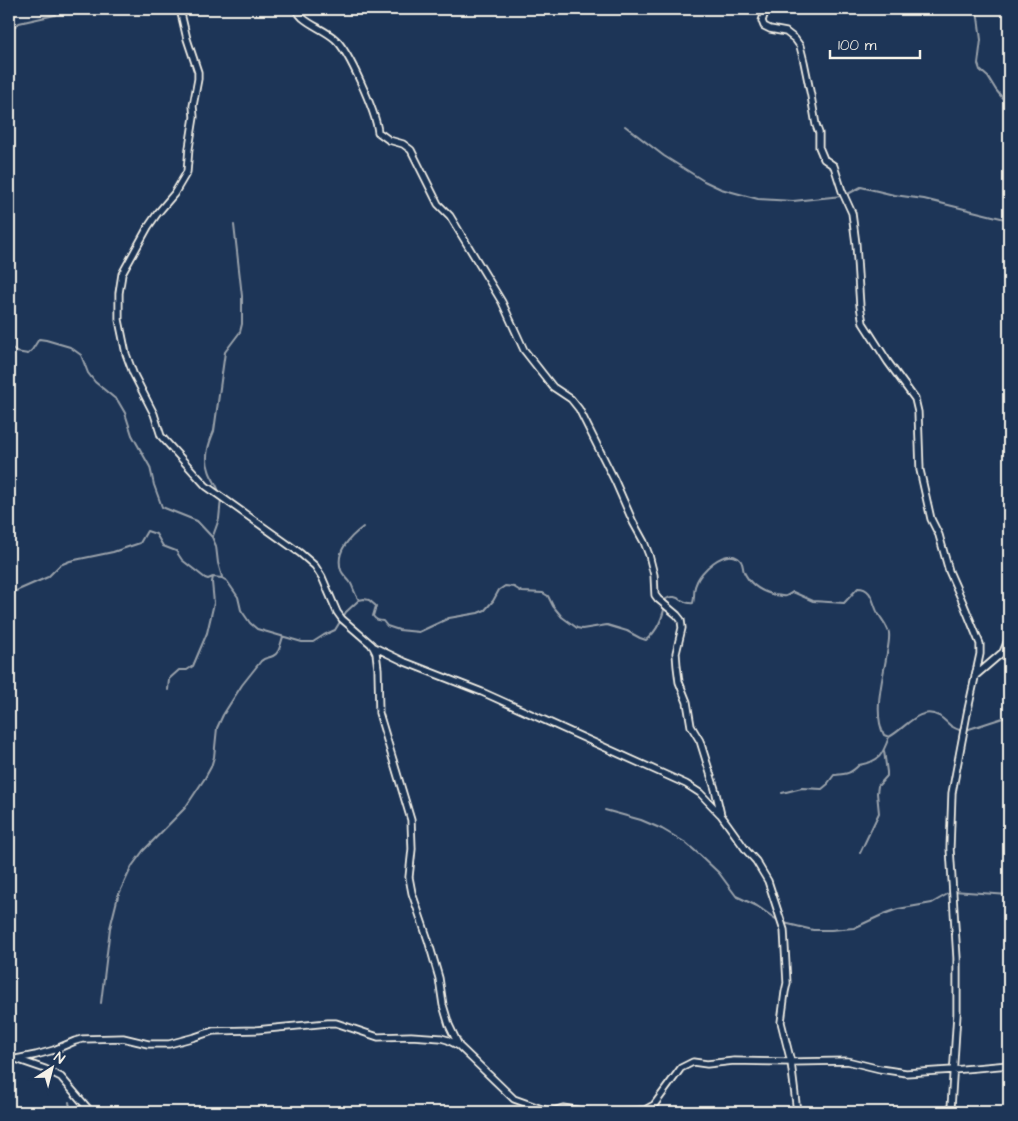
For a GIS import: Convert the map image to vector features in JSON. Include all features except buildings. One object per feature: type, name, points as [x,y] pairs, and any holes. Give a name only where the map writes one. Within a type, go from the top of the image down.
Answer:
[{"type":"street","points":[[180,9],[187,39],[198,72],[193,106],[194,118],[189,148],[188,172],[174,194],[148,227],[122,274],[119,293],[119,320],[126,354],[133,373],[154,414],[162,436],[206,486],[300,553],[315,566],[322,577],[336,612],[372,646],[405,662],[482,692],[686,784],[700,793],[721,815],[756,861],[768,881],[784,930],[787,983],[781,1022],[791,1062],[797,1112]]},
{"type":"street","points":[[295,9],[302,18],[336,39],[361,83],[377,124],[378,132],[389,140],[403,144],[411,150],[438,204],[450,216],[502,302],[524,350],[552,387],[571,399],[579,409],[647,548],[654,575],[655,595],[680,620],[682,628],[676,653],[679,682],[687,702],[691,726],[700,741],[721,815]]},
{"type":"street","points":[[766,9],[762,21],[764,26],[786,32],[800,46],[812,96],[819,147],[824,159],[834,166],[852,213],[863,323],[915,399],[918,412],[920,470],[931,519],[939,535],[949,571],[980,644],[980,654],[952,793],[950,848],[957,958],[957,1014],[952,1112]]},
{"type":"street","points":[[975,676],[1003,652],[1009,638]]},
{"type":"street","points":[[372,646],[376,653],[378,669],[379,713],[411,820],[412,849],[409,878],[412,893],[428,940],[449,1025],[459,1046]]},
{"type":"street","points":[[12,1058],[36,1055],[82,1040],[123,1038],[148,1044],[169,1044],[212,1031],[256,1030],[336,1023],[378,1037],[411,1036],[448,1040],[459,1046],[514,1099],[549,1112],[563,1108],[590,1112]]},
{"type":"street","points":[[12,1058],[45,1069],[61,1077],[91,1112]]},
{"type":"street","points":[[614,1112],[645,1110],[654,1105],[682,1068],[694,1062],[707,1064],[734,1061],[848,1061],[906,1073],[1009,1065]]},
{"type":"waterway","points":[[9,31],[19,23],[55,15],[59,9]]},
{"type":"waterway","points":[[975,9],[981,40],[978,64],[980,70],[988,77],[1009,106],[1006,116],[1009,126]]},
{"type":"waterway","points":[[625,126],[664,156],[704,181],[721,189],[758,199],[793,201],[842,196]]},
{"type":"waterway","points":[[846,195],[861,187],[894,195],[924,199],[1009,220]]},
{"type":"waterway","points":[[219,492],[210,473],[207,455],[214,431],[225,352],[240,332],[242,324],[242,296],[234,225]]},
{"type":"waterway","points":[[9,345],[16,352],[28,354],[39,339],[70,347],[81,355],[88,373],[95,382],[118,401],[125,413],[132,435],[150,467],[162,507],[197,521],[212,537],[216,546],[222,577]]},
{"type":"waterway","points":[[213,536],[219,519],[221,499]]},
{"type":"waterway","points":[[359,600],[350,582],[342,572],[340,557],[345,545],[363,527]]},
{"type":"waterway","points":[[9,594],[48,577],[60,565],[70,561],[113,552],[140,543],[147,531],[156,534],[163,546],[176,551],[182,560],[205,578],[222,578],[227,581],[238,597],[241,610],[257,629],[302,642],[313,642],[335,630],[346,612],[359,600],[369,600],[376,606],[373,616],[377,620],[383,621],[387,626],[399,630],[419,632],[449,618],[485,610],[499,590],[505,586],[514,587],[522,592],[543,593],[548,596],[562,617],[577,628],[607,625],[627,631],[646,640],[651,636],[660,621],[666,599],[673,597],[693,603],[695,586],[702,573],[720,559],[732,556],[741,561],[744,572],[753,584],[761,590],[775,595],[785,596],[793,592],[813,601],[844,603],[858,588],[866,590],[889,633],[879,708],[879,718],[884,735],[889,737],[912,719],[932,713],[962,731]]},
{"type":"waterway","points":[[168,690],[169,679],[179,670],[187,670],[193,666],[207,633],[214,603],[213,577]]},
{"type":"waterway","points":[[101,1003],[110,928],[118,896],[132,866],[143,851],[185,808],[205,778],[214,757],[217,728],[223,715],[242,685],[261,661],[277,653],[283,637]]},
{"type":"waterway","points":[[966,730],[1009,716]]},
{"type":"waterway","points":[[782,793],[802,788],[822,789],[834,775],[848,773],[859,765],[872,762],[879,757],[889,737]]},
{"type":"waterway","points":[[860,853],[879,813],[878,786],[887,776],[884,751]]},
{"type":"waterway","points":[[605,810],[641,820],[662,829],[686,843],[719,873],[736,896],[757,906],[780,922]]},
{"type":"waterway","points":[[784,923],[813,930],[854,928],[898,909],[932,903],[953,891],[1009,895]]},
{"type":"waterway","points":[[69,1102],[71,1112]]}]
